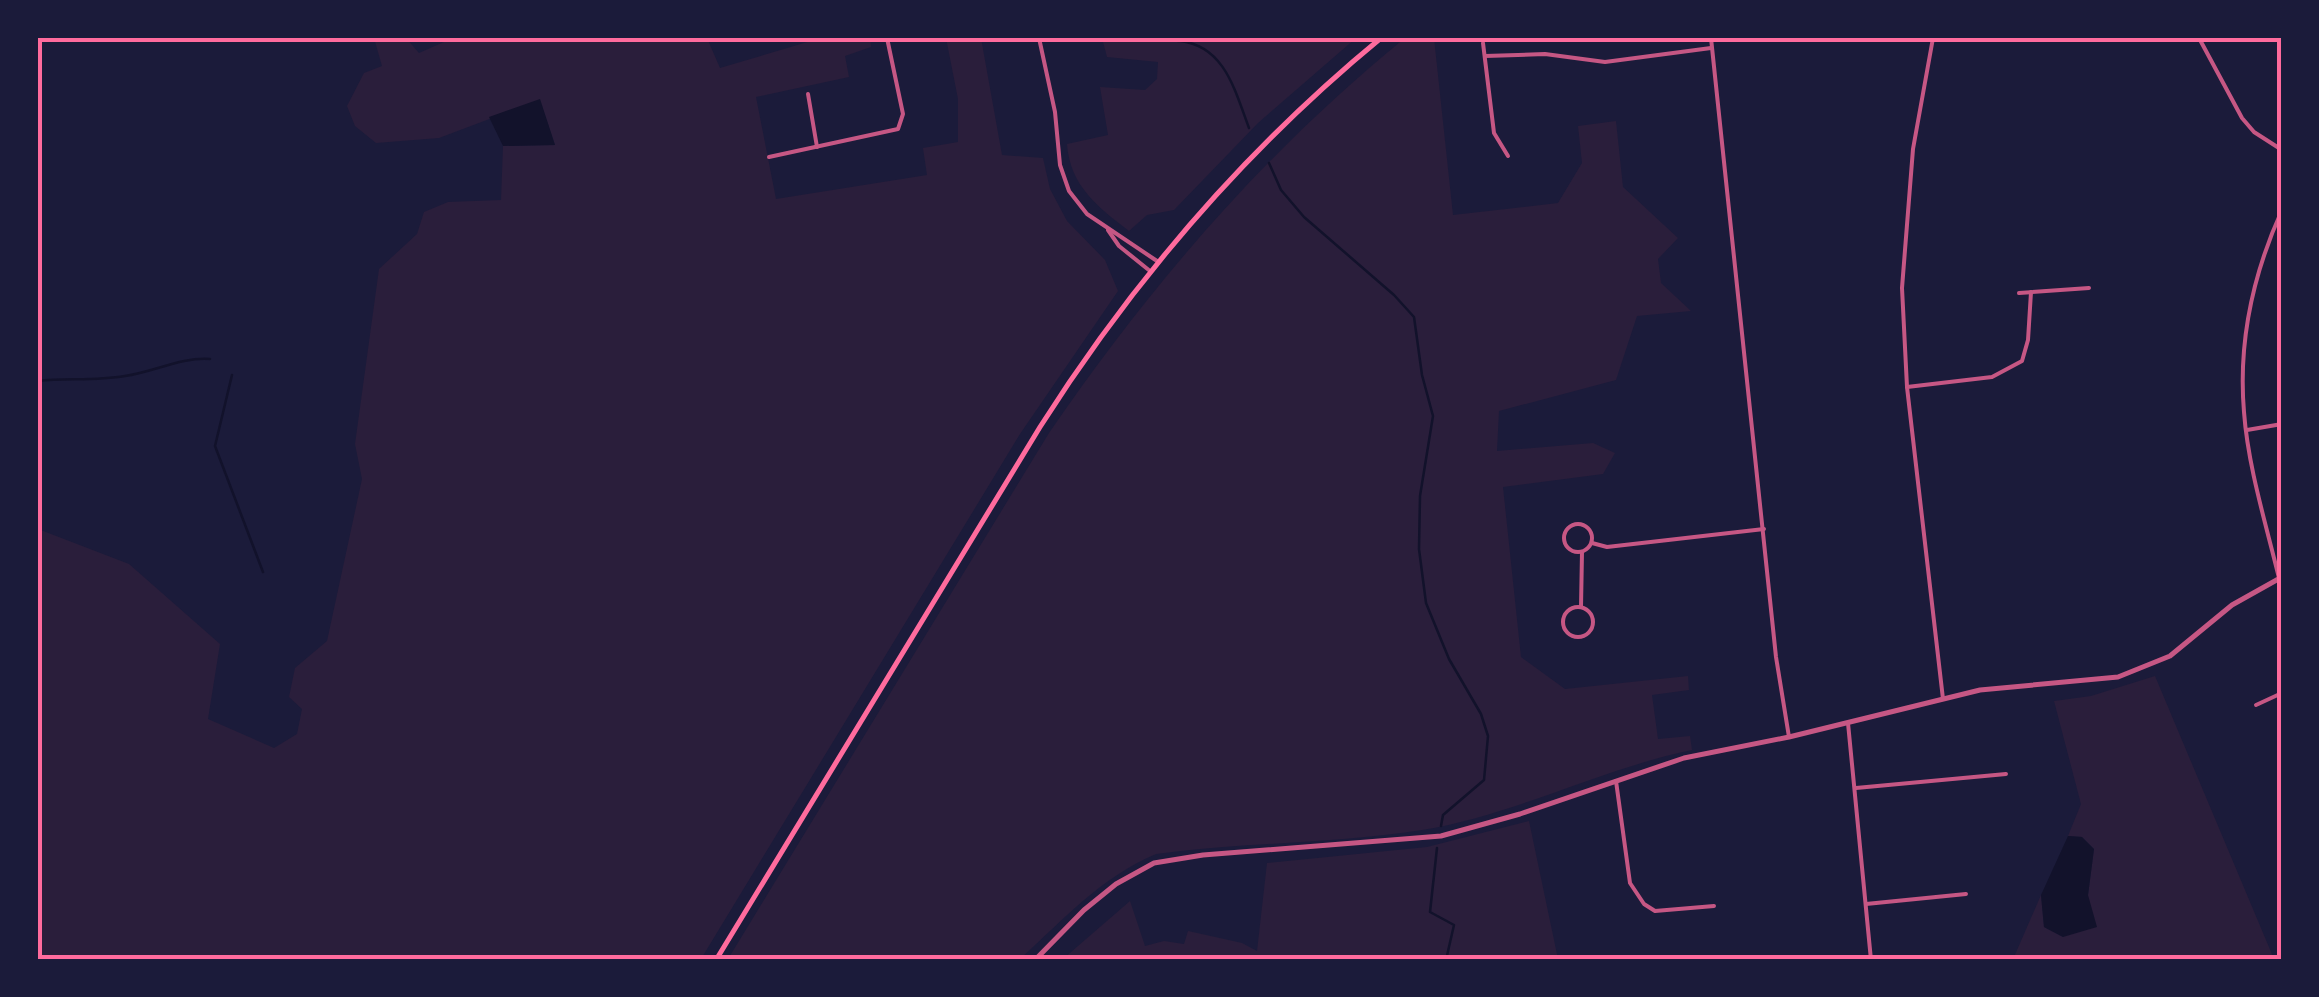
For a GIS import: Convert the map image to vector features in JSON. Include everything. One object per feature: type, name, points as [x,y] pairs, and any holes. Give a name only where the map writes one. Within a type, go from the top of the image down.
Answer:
[{"type":"main road","points":[[716,960],[1092,347],[1150,270],[1237,169],[1381,38]]},
{"type":"street","points":[[770,157],[892,131],[901,125],[903,114],[887,38]]},
{"type":"street","points":[[1039,38],[1064,178],[1077,203],[1108,230],[1119,246],[1150,270]]},
{"type":"street","points":[[1711,38],[1776,657],[1789,737]]},
{"type":"street","points":[[1933,38],[1914,149],[1902,288],[1907,387],[1943,699]]},
{"type":"street","points":[[2200,38],[2242,118],[2254,132],[2282,150]]},
{"type":"street","points":[[1483,43],[1494,132],[1508,156]]},
{"type":"street","points":[[1485,56],[1544,54],[1605,62],[1711,48]]},
{"type":"street","points":[[808,94],[818,147]]},
{"type":"street","points":[[1035,960],[1084,910],[1116,884],[1154,863],[1441,836],[1684,758],[1789,737],[1980,690],[2118,677],[2146,668],[2186,645],[2232,605],[2280,577],[2243,409],[2246,328],[2261,256],[2282,210]]},
{"type":"street","points":[[1108,230],[1126,237],[1158,261]]},
{"type":"street","points":[[2019,292],[2089,288]]},
{"type":"street","points":[[1907,387],[1992,377],[2022,362],[2028,340],[2031,292]]},
{"type":"street","points":[[2246,430],[2282,424]]},
{"type":"street","points":[[1582,552],[1569,548],[1564,536],[1566,529],[1585,524],[1592,543]]},
{"type":"street","points":[[1592,543],[1607,547],[1764,528]]},
{"type":"street","points":[[1581,608],[1582,552],[1592,543]]},
{"type":"street","points":[[1581,608],[1592,617],[1592,626],[1582,636],[1572,636],[1565,630],[1563,620],[1568,611],[1581,608]]},
{"type":"street","points":[[2256,705],[2282,693]]},
{"type":"street","points":[[1848,723],[1872,960]]},
{"type":"street","points":[[1854,788],[2006,774]]},
{"type":"street","points":[[1616,782],[1630,883],[1635,894],[1655,910],[1714,906]]},
{"type":"street","points":[[1866,904],[1966,894]]},
{"type":"shaded area","points":[[374,38],[406,38],[419,53],[453,38],[707,38],[720,68],[821,38],[870,38],[871,47],[845,56],[849,77],[756,97],[776,199],[927,175],[923,148],[958,142],[958,99],[946,38],[981,38],[1002,155],[1043,158],[1050,189],[1067,221],[1105,260],[1118,291],[1020,434],[701,959],[38,959],[38,529],[129,564],[220,644],[208,719],[274,748],[297,734],[302,709],[289,697],[295,668],[327,641],[362,479],[355,444],[379,269],[417,234],[424,212],[448,202],[501,200],[503,146],[555,145],[540,100],[439,138],[376,143],[355,126],[347,106],[364,73],[382,66]]},
{"type":"shaded area","points":[[1102,38],[1356,38],[1258,123],[1174,210],[1147,215],[1129,231],[1080,184],[1067,144],[1108,135],[1100,87],[1145,90],[1157,79],[1158,62],[1107,57]]},
{"type":"shaded area","points":[[1405,38],[1434,38],[1453,215],[1558,203],[1582,163],[1578,126],[1616,121],[1623,187],[1678,238],[1658,259],[1661,283],[1691,311],[1637,316],[1616,380],[1499,411],[1497,451],[1593,443],[1615,453],[1603,474],[1503,487],[1521,657],[1565,689],[1688,676],[1689,690],[1652,695],[1658,739],[1690,736],[1692,750],[1624,768],[1490,814],[1422,830],[1156,854],[1100,887],[1020,959],[728,959],[1049,433],[1088,378],[1213,222],[1304,127]]},
{"type":"shaded area","points":[[540,99],[555,145],[503,146],[489,117]]},
{"type":"shaded area","points":[[2155,676],[2274,959],[1978,960],[2014,957],[2041,895],[2044,927],[2063,937],[2088,895],[2094,849],[2082,837],[2068,836],[2081,804],[2054,701],[2091,696]]},
{"type":"shaded area","points":[[1529,821],[1558,959],[1063,959],[1130,901],[1145,946],[1164,941],[1184,944],[1188,931],[1242,943],[1257,951],[1267,863],[1427,847]]},
{"type":"shaded area","points":[[2068,836],[2082,837],[2094,849],[2088,895],[2097,927],[2063,937],[2044,927],[2041,895]]},
{"type":"waterway","points":[[1141,38],[1180,41],[1208,51],[1226,72],[1249,128]]},
{"type":"waterway","points":[[1269,163],[1281,190],[1304,217],[1414,317],[1422,375],[1433,416],[1420,496],[1419,549],[1426,603],[1488,736],[1484,780],[1443,815],[1441,826]]},
{"type":"waterway","points":[[38,381],[114,378],[189,360],[210,359]]},
{"type":"waterway","points":[[232,375],[215,446],[263,572]]},
{"type":"waterway","points":[[1437,848],[1430,912],[1454,925],[1446,960]]}]
